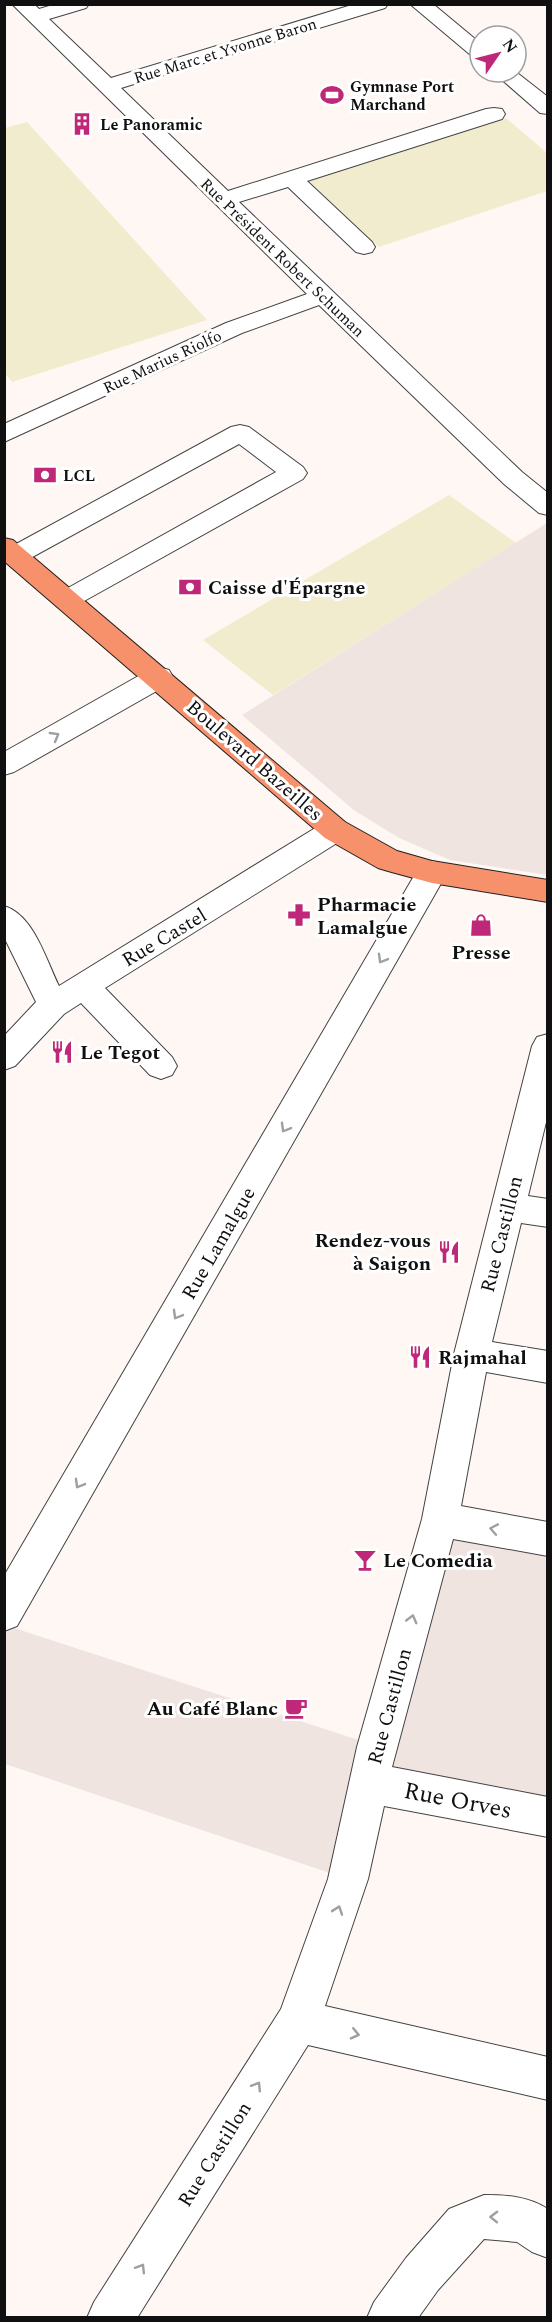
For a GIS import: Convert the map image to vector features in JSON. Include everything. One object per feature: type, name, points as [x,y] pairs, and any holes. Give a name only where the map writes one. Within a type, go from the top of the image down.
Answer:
[{"type":"main road","name":"Boulevard Bazeilles","points":[[10,550],[335,830],[388,860],[432,872],[548,891]]},
{"type":"street","points":[[29,11],[79,4]]},
{"type":"street","name":"Rue Marc et Yvonne Baron","points":[[107,86],[378,4]]},
{"type":"street","points":[[420,4],[468,43]]},
{"type":"street","name":"Rue Président Robert Schuman","points":[[29,11],[513,478],[548,507]]},
{"type":"street","points":[[518,84],[548,108]]},
{"type":"street","points":[[224,200],[494,114]]},
{"type":"street","points":[[292,178],[364,247]]},
{"type":"street","name":"Rue Marius Riolfo","points":[[4,434],[234,328],[323,296]]},
{"type":"street","points":[[10,550],[240,433],[294,473],[68,599]]},
{"type":"street","points":[[4,765],[159,677]]},
{"type":"street","name":"Rue Castel","points":[[4,1057],[53,1005],[335,830]]},
{"type":"street","name":"Rue Lamalgue","points":[[4,1613],[432,872]]},
{"type":"street","points":[[4,917],[17,931],[53,1005]]},
{"type":"street","points":[[84,986],[160,1066]]},
{"type":"street","name":"Rue Castillon","points":[[110,2318],[298,2021],[348,1879],[369,1783],[440,1519],[472,1354],[545,1065]]},
{"type":"street","points":[[508,1207],[548,1213]]},
{"type":"street","points":[[472,1354],[548,1367]]},
{"type":"street","points":[[440,1519],[548,1539]]},
{"type":"street","name":"Rue Orves","points":[[369,1783],[548,1817]]},
{"type":"street","points":[[298,2021],[548,2079]]},
{"type":"street","points":[[390,2318],[422,2274],[465,2225],[484,2217],[506,2217],[526,2221],[548,2236]]},
{"type":"shaded area","points":[[506,118],[547,153],[547,191],[379,247],[309,181]]},
{"type":"shaded area","points":[[27,122],[207,320],[12,382],[4,372],[5,128]]},
{"type":"shaded area","points":[[449,495],[516,543],[273,695],[203,640]]},
{"type":"shaded area","points":[[547,523],[547,875],[450,860],[399,838],[355,811],[242,715]]},
{"type":"shaded area","points":[[440,1519],[547,1539],[547,1817],[369,1783],[348,1879],[5,1764],[5,1625],[377,1746]]},
{"type":"place","name":"Gymnase Port Marchand","points":[[332,95]]},
{"type":"place","name":"Le Panoramic","points":[[82,124]]},
{"type":"place","name":"LCL","points":[[45,475]]},
{"type":"place","name":"Caisse d'Épargne","points":[[190,587]]},
{"type":"place","name":"Pharmacie Lamalgue","points":[[299,915]]},
{"type":"place","name":"Presse","points":[[481,925]]},
{"type":"place","name":"Le Tegot","points":[[62,1052]]},
{"type":"place","name":"Rendez-vous à Saigon","points":[[449,1252]]},
{"type":"place","name":"Rajmahal","points":[[420,1357]]},
{"type":"place","name":"Le Comedia","points":[[365,1560]]},
{"type":"place","name":"Au Café Blanc","points":[[296,1708]]}]
